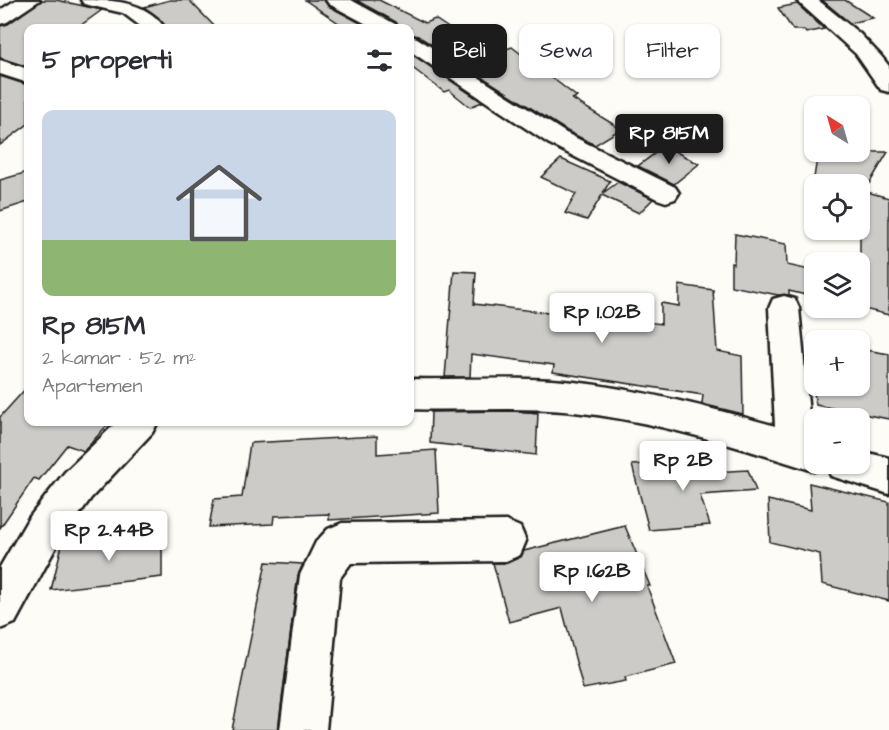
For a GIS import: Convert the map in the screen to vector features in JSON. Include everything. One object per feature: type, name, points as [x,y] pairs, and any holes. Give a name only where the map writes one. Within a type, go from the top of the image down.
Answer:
[{"type":"street","points":[[0,18],[30,0]]},
{"type":"street","points":[[91,0],[130,9],[150,24]]},
{"type":"street","points":[[336,0],[381,24]]},
{"type":"street","points":[[807,0],[864,50],[883,72],[889,85]]},
{"type":"street","points":[[414,45],[557,138],[666,193]]},
{"type":"street","points":[[414,394],[522,393],[617,403],[707,423],[804,451],[784,308]]},
{"type":"street","points":[[0,608],[48,525],[78,485],[136,426]]},
{"type":"street","points":[[870,471],[889,476]]},
{"type":"street","points":[[303,730],[320,575],[330,556],[342,543],[506,541]]},
{"type":"building","points":[[42,0],[56,0],[102,10],[83,24],[24,24],[24,66],[0,58],[0,26],[8,24]]},
{"type":"building","points":[[170,0],[189,0],[212,24],[163,24],[158,17],[144,7]]},
{"type":"building","points":[[305,0],[324,0],[328,6],[362,24],[340,24]]},
{"type":"building","points":[[356,0],[379,0],[425,23],[435,19],[442,24],[432,24],[432,45],[414,35],[414,24],[397,24]]},
{"type":"building","points":[[822,0],[845,0],[873,18],[850,23]]},
{"type":"building","points":[[797,4],[824,29],[806,33],[804,30],[793,30],[778,8]]},
{"type":"building","points":[[512,47],[519,52],[519,78],[552,78],[577,97],[572,99],[621,129],[595,145],[567,131],[484,78],[507,78],[507,49]]},
{"type":"building","points":[[414,56],[432,68],[432,78],[447,78],[482,102],[470,107],[449,90],[444,92],[414,69]]},
{"type":"building","points":[[0,76],[24,84],[24,127],[0,145]]},
{"type":"building","points":[[665,146],[699,164],[674,184],[638,166]]},
{"type":"building","points":[[870,152],[888,152],[870,182],[870,174],[815,174],[816,162],[870,162]]},
{"type":"building","points":[[561,159],[610,181],[603,193],[618,182],[653,199],[639,213],[602,195],[587,220],[565,213],[576,194],[541,177]]},
{"type":"building","points":[[24,173],[24,203],[0,211],[0,180]]},
{"type":"building","points":[[870,193],[889,198],[889,315],[870,310],[870,252],[860,252],[860,240],[870,240]]},
{"type":"building","points":[[735,234],[786,244],[787,265],[804,269],[804,295],[789,291],[789,295],[778,295],[731,286],[731,263],[734,264]]},
{"type":"building","points":[[454,271],[476,272],[474,304],[559,314],[561,300],[600,305],[599,315],[661,324],[661,303],[679,306],[679,285],[713,290],[717,351],[742,356],[743,414],[702,404],[703,395],[553,372],[554,365],[471,354],[470,377],[445,377]]},
{"type":"building","points":[[870,351],[889,354],[889,419],[870,415],[870,408],[832,408],[816,405],[815,396],[870,396]]},
{"type":"building","points":[[24,390],[24,426],[106,426],[84,451],[67,445],[39,480],[34,478],[0,528],[0,417]]},
{"type":"building","points":[[431,412],[538,413],[536,455],[430,443]]},
{"type":"building","points":[[377,436],[377,454],[436,450],[439,513],[329,520],[329,514],[274,516],[273,524],[209,527],[214,499],[242,497],[250,443]]},
{"type":"building","points":[[689,461],[693,473],[748,470],[756,491],[700,495],[710,525],[649,530],[632,465]]},
{"type":"building","points":[[809,483],[889,502],[889,601],[822,584],[820,554],[770,542],[768,500],[811,510]]},
{"type":"building","points":[[625,526],[650,586],[647,586],[676,664],[625,677],[626,681],[583,689],[562,608],[509,622],[493,563],[507,563],[521,557],[524,551]]},
{"type":"building","points":[[162,534],[162,577],[51,590],[62,545]]},
{"type":"building","points":[[266,562],[303,564],[298,575],[278,730],[232,730]]}]
